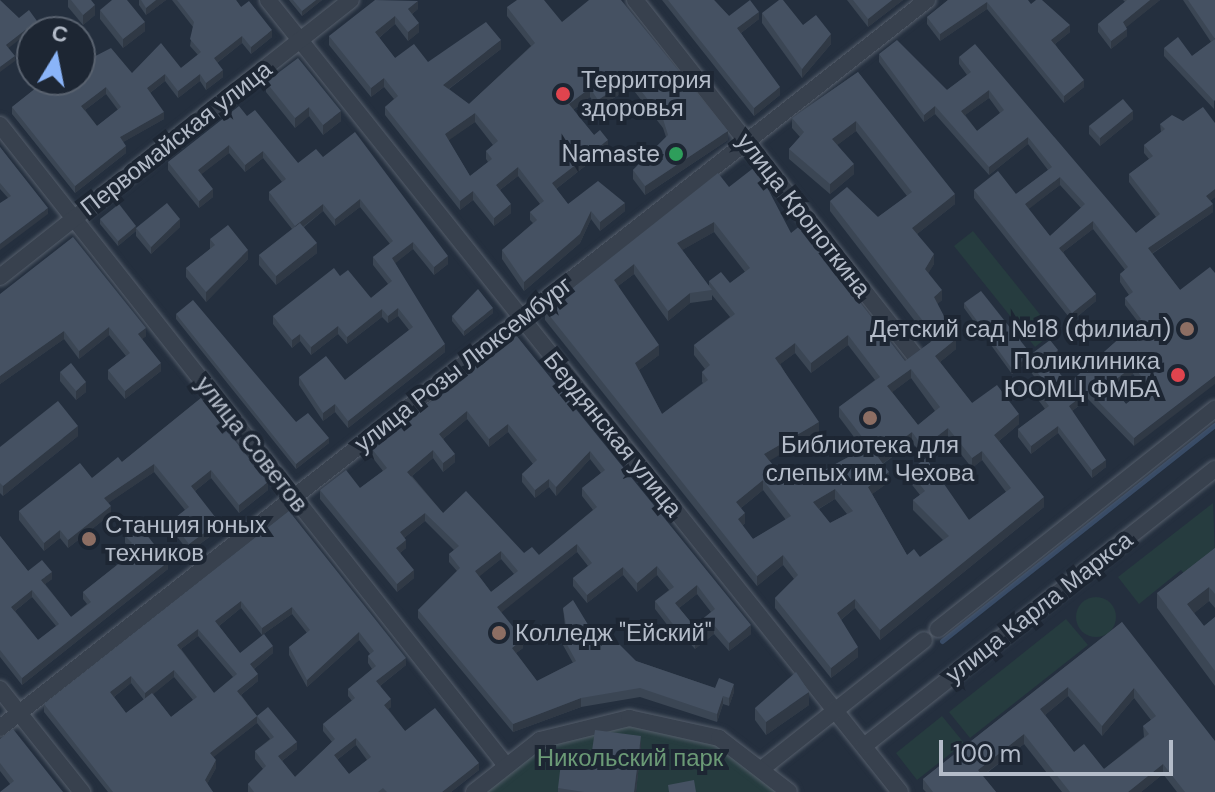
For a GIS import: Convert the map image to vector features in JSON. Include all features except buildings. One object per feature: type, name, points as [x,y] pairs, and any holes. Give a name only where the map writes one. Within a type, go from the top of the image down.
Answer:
[{"type":"street","name":"Бердянская улица","points":[[268,0],[900,792]]},
{"type":"street","name":"Первомайская улица","points":[[0,277],[351,0]]},
{"type":"street","name":"улица Кропоткина","points":[[635,0],[914,355]]},
{"type":"street","name":"улица Розы Люксембург","points":[[0,728],[927,0]]},
{"type":"street","name":"улица Советов","points":[[0,125],[504,763]]},
{"type":"street","name":"улица Карла Маркса","points":[[764,767],[1215,409]]},
{"type":"street","name":"улица Карла Маркса","points":[[864,746],[1215,469]]},
{"type":"street","points":[[0,689],[82,792]]},
{"type":"street","points":[[474,792],[504,763],[564,730],[629,718],[694,728],[764,767],[789,792]]},
{"type":"green space","points":[[973,231],[1054,332],[1035,347],[954,246]]},
{"type":"green space","points":[[1213,503],[1215,556],[1188,578],[1181,570],[1139,604],[1118,577]]},
{"type":"green space","points":[[1096,597],[1110,603],[1116,617],[1110,631],[1096,637],[1082,631],[1076,617],[1082,603]]},
{"type":"green space","points":[[1066,619],[1088,645],[970,738],[949,712]]},
{"type":"green space","points":[[942,716],[964,743],[917,780],[896,753]]},
{"type":"green space","name":"Никольский парк","points":[[625,724],[710,741],[779,792],[480,792],[530,751]]},
{"type":"waterway","points":[[942,641],[1215,425]]},
{"type":"place","name":"Территория здоровья","points":[[563,94]]},
{"type":"place","name":"Namaste","points":[[676,154]]},
{"type":"place","name":"Детский сад №18 (филиал)","points":[[1187,329]]},
{"type":"place","name":"Поликлиника ЮОМЦ ФМБА","points":[[1178,375]]},
{"type":"place","name":"Библиотека для слепых им. Чехова","points":[[870,418]]},
{"type":"place","name":"Станция юных техников","points":[[89,539]]},
{"type":"place","name":"Колледж \"Ейский\"","points":[[499,633]]}]
